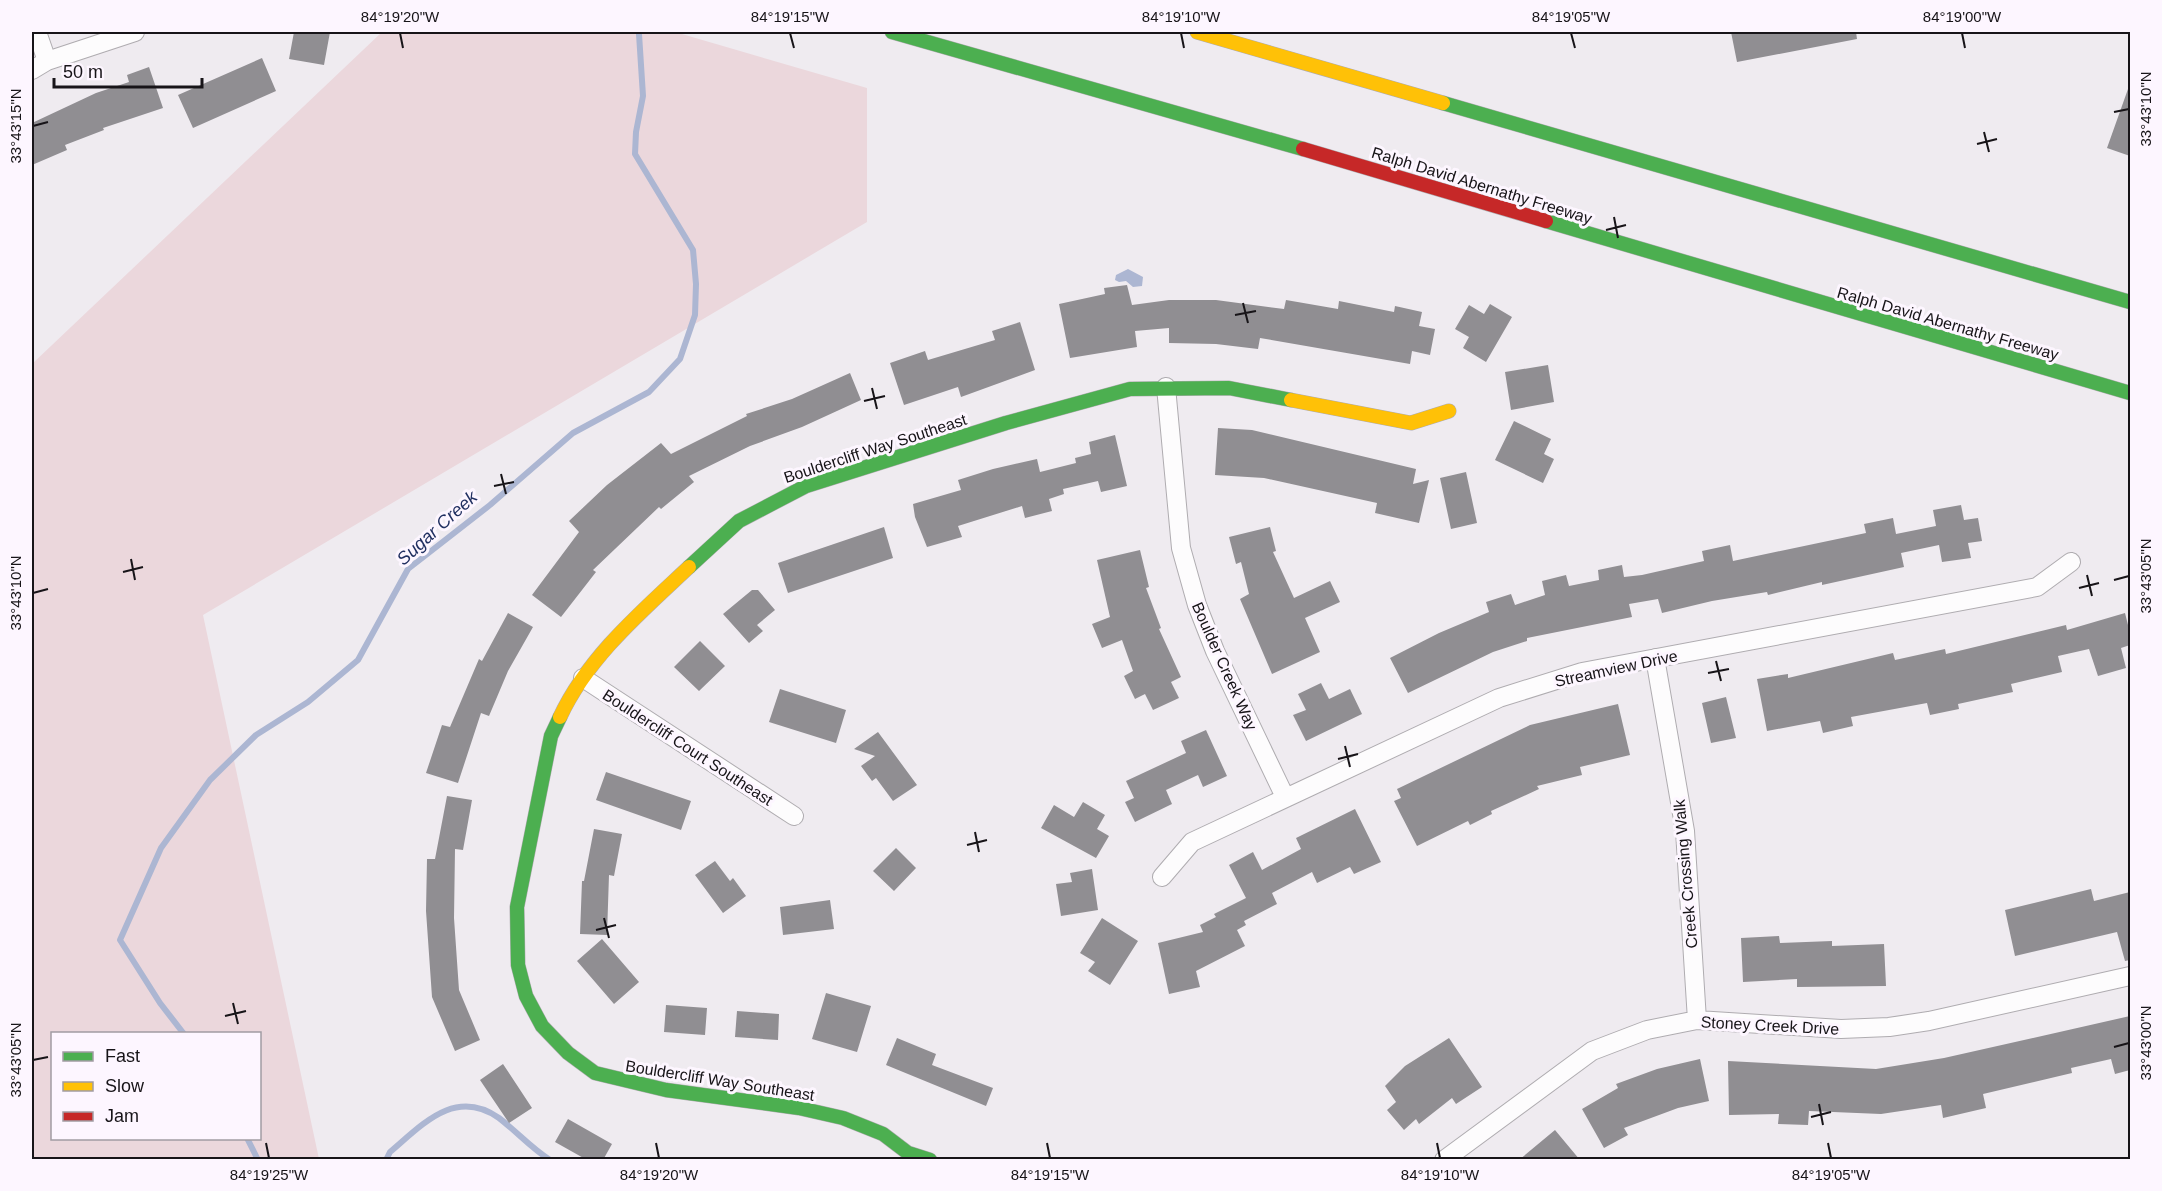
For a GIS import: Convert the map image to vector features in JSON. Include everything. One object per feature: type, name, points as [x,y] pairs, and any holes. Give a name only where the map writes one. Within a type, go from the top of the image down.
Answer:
[{"type":"main road","name":"Ralph David Abernathy Freeway","points":[[892,32],[1193,117],[2130,393]]},
{"type":"main road","points":[[1197,32],[2130,302]]},
{"type":"main road","name":"Bouldercliff Way Southeast","points":[[930,1160],[907,1156],[883,1134],[843,1119],[799,1108],[666,1090],[595,1072],[568,1053],[542,1026],[526,996],[518,965],[517,907],[551,736],[566,704],[582,678],[625,626],[709,546],[739,521],[806,486],[1006,423],[1130,389],[1166,387],[1229,388],[1411,423],[1449,411]]},
{"type":"street","points":[[37,32],[39,65],[135,32]]},
{"type":"street","name":"Boulder Creek Way","points":[[1166,387],[1184,560],[1215,651],[1285,797]]},
{"type":"street","name":"Streamview Drive","points":[[1162,877],[1192,842],[1498,698],[1582,672],[2037,587],[2071,562]]},
{"type":"street","name":"Creek Crossing Walk","points":[[1655,658],[1684,831],[1697,1020]]},
{"type":"street","name":"Bouldercliff Court Southeast","points":[[582,678],[794,816]]},
{"type":"street","name":"Stoney Creek Drive","points":[[1444,1160],[1592,1051],[1647,1030],[1697,1020],[1841,1029],[1889,1027],[2130,976]]},
{"type":"shaded area","points":[[382,32],[675,32],[867,88],[867,222],[203,615],[319,1159],[32,1159],[32,364]]},
{"type":"water","points":[[1128,269],[1143,277],[1142,286],[1133,287],[1126,281],[1115,280],[1116,275]]},
{"type":"building","points":[[294,32],[330,32],[324,65],[289,59]]},
{"type":"building","points":[[1731,32],[1856,32],[1857,39],[1737,62]]},
{"type":"building","points":[[262,58],[276,91],[193,128],[178,95]]},
{"type":"building","points":[[149,67],[163,108],[103,128],[104,130],[65,145],[67,150],[32,165],[32,123],[96,93],[129,82],[127,75]]},
{"type":"building","points":[[2128,89],[2130,89],[2130,156],[2107,148]]},
{"type":"building","points":[[1127,285],[1132,305],[1169,300],[1216,300],[1284,309],[1286,300],[1338,309],[1339,301],[1394,312],[1395,306],[1422,312],[1419,326],[1435,329],[1430,355],[1412,351],[1410,364],[1260,338],[1258,349],[1216,344],[1169,343],[1169,328],[1135,331],[1137,347],[1070,358],[1059,304],[1105,294],[1104,288]]},
{"type":"building","points":[[1490,304],[1512,317],[1486,362],[1463,348],[1469,337],[1455,329],[1469,305],[1484,314]]},
{"type":"building","points":[[1020,322],[1035,370],[961,397],[958,387],[904,405],[890,363],[925,351],[928,360],[995,340],[992,331]]},
{"type":"building","points":[[1548,365],[1554,402],[1511,410],[1505,372]]},
{"type":"building","points":[[850,373],[861,400],[802,427],[750,446],[689,476],[694,482],[661,509],[659,507],[593,570],[596,572],[561,617],[532,595],[579,532],[569,521],[607,485],[661,443],[671,454],[747,416],[746,414],[792,399]]},
{"type":"building","points":[[1514,421],[1551,439],[1544,454],[1554,459],[1543,483],[1495,460]]},
{"type":"building","points":[[1218,428],[1252,430],[1416,469],[1413,484],[1429,480],[1419,523],[1375,513],[1377,503],[1264,478],[1215,475]]},
{"type":"building","points":[[1115,435],[1127,486],[1101,492],[1098,481],[1063,489],[1064,494],[1049,499],[1052,511],[1025,518],[1022,506],[958,526],[962,537],[927,547],[915,517],[913,504],[961,490],[958,480],[993,469],[1037,459],[1040,472],[1076,463],[1075,458],[1091,454],[1089,442]]},
{"type":"building","points":[[1466,472],[1477,523],[1451,529],[1440,478]]},
{"type":"building","points":[[1961,505],[1964,520],[1978,518],[1982,541],[1968,543],[1971,558],[1942,562],[1939,545],[1901,553],[1904,567],[1822,585],[1822,582],[1768,595],[1767,592],[1712,601],[1662,613],[1658,599],[1629,604],[1632,617],[1527,638],[1527,641],[1493,652],[1408,693],[1390,658],[1439,633],[1489,612],[1486,602],[1511,594],[1515,605],[1545,595],[1542,581],[1566,575],[1569,586],[1599,580],[1598,570],[1622,565],[1624,577],[1642,575],[1704,561],[1702,551],[1730,545],[1733,561],[1866,533],[1864,524],[1893,518],[1896,534],[1936,526],[1933,510]]},
{"type":"building","points":[[884,527],[893,558],[788,593],[778,563]]},
{"type":"building","points":[[1270,527],[1276,551],[1273,552],[1294,598],[1330,581],[1340,602],[1305,618],[1320,652],[1272,674],[1240,599],[1249,594],[1241,562],[1236,564],[1229,537]]},
{"type":"building","points":[[1140,550],[1149,587],[1146,588],[1161,628],[1159,629],[1181,677],[1171,682],[1179,698],[1153,710],[1145,694],[1135,699],[1124,676],[1133,671],[1122,640],[1102,648],[1092,624],[1110,617],[1097,560]]},
{"type":"building","points":[[752,590],[758,590],[775,610],[757,625],[763,631],[749,643],[723,614]]},
{"type":"building","points":[[508,613],[533,627],[508,671],[489,716],[481,713],[458,783],[426,773],[442,725],[450,727],[479,659],[482,661]]},
{"type":"building","points":[[2125,613],[2130,633],[2130,645],[2121,648],[2126,668],[2098,676],[2089,649],[2058,656],[2062,672],[2011,684],[2013,692],[1958,704],[1959,709],[1930,715],[1927,703],[1851,717],[1853,726],[1823,733],[1820,721],[1767,731],[1757,679],[1788,674],[1788,678],[1893,653],[1895,660],[1945,649],[1946,654],[2066,625],[2067,630]]},
{"type":"building","points":[[700,641],[725,666],[699,691],[674,667]]},
{"type":"building","points":[[1321,683],[1329,699],[1350,689],[1362,714],[1306,741],[1293,715],[1306,710],[1298,694]]},
{"type":"building","points":[[780,689],[846,710],[836,743],[769,722]]},
{"type":"building","points":[[1726,697],[1736,738],[1711,743],[1702,703]]},
{"type":"building","points":[[1618,704],[1630,755],[1580,767],[1582,775],[1537,786],[1539,789],[1491,811],[1492,814],[1470,825],[1468,821],[1417,846],[1394,801],[1401,798],[1397,789],[1530,725]]},
{"type":"building","points":[[1206,730],[1227,776],[1203,787],[1198,775],[1166,790],[1172,804],[1135,822],[1125,802],[1134,798],[1126,781],[1186,753],[1181,741]]},
{"type":"building","points":[[878,732],[917,785],[893,801],[876,778],[872,781],[861,766],[875,756],[854,749]]},
{"type":"building","points":[[606,772],[691,801],[681,830],[596,800]]},
{"type":"building","points":[[447,796],[472,800],[463,850],[455,849],[454,918],[459,990],[480,1040],[455,1051],[432,997],[426,911],[427,859],[435,859]]},
{"type":"building","points":[[1083,802],[1105,815],[1097,829],[1109,836],[1096,858],[1041,828],[1054,805],[1074,817]]},
{"type":"building","points":[[1355,809],[1381,862],[1354,874],[1350,867],[1317,883],[1312,872],[1272,893],[1277,904],[1244,921],[1246,925],[1237,930],[1245,946],[1196,971],[1200,987],[1169,994],[1158,943],[1203,932],[1200,925],[1216,917],[1214,914],[1246,898],[1229,865],[1253,852],[1262,870],[1301,849],[1296,838]]},
{"type":"building","points":[[594,829],[622,834],[614,876],[609,875],[607,935],[580,934],[582,881],[584,881]]},
{"type":"building","points":[[896,848],[916,868],[894,891],[873,871]]},
{"type":"building","points":[[715,861],[730,881],[733,878],[746,896],[723,913],[695,875]]},
{"type":"building","points":[[1092,869],[1098,910],[1061,916],[1056,884],[1072,882],[1070,873]]},
{"type":"building","points":[[2091,889],[2094,901],[2130,892],[2130,960],[2125,961],[2117,932],[2015,956],[2005,910]]},
{"type":"building","points":[[830,900],[834,929],[783,935],[780,907]]},
{"type":"building","points":[[1102,918],[1138,941],[1110,985],[1088,971],[1095,962],[1080,953]]},
{"type":"building","points":[[1779,936],[1780,943],[1832,941],[1832,946],[1884,944],[1886,986],[1797,987],[1797,979],[1743,982],[1741,938]]},
{"type":"building","points":[[602,939],[639,982],[614,1004],[577,961]]},
{"type":"building","points":[[826,993],[871,1006],[857,1052],[812,1039]]},
{"type":"building","points":[[666,1005],[707,1008],[705,1035],[664,1032]]},
{"type":"building","points":[[737,1011],[779,1014],[778,1040],[735,1037]]},
{"type":"building","points":[[2130,1016],[2130,1070],[2115,1074],[2111,1059],[2071,1068],[2072,1073],[1983,1094],[1986,1108],[1943,1118],[1941,1105],[1881,1114],[1809,1111],[1808,1125],[1778,1124],[1779,1114],[1729,1115],[1728,1061],[1876,1069],[1944,1058]]},
{"type":"building","points":[[897,1038],[936,1054],[932,1065],[993,1088],[986,1106],[886,1065]]},
{"type":"building","points":[[1449,1038],[1482,1087],[1456,1104],[1452,1098],[1419,1124],[1416,1119],[1404,1130],[1387,1110],[1396,1102],[1385,1086],[1405,1066]]},
{"type":"building","points":[[1700,1059],[1709,1101],[1678,1108],[1624,1128],[1628,1135],[1604,1148],[1582,1109],[1618,1088],[1616,1084],[1657,1069]]},
{"type":"building","points":[[503,1064],[532,1108],[509,1123],[480,1080]]},
{"type":"building","points":[[568,1119],[612,1144],[603,1160],[587,1160],[555,1142]]},
{"type":"building","points":[[1555,1130],[1580,1160],[1519,1160]]},
{"type":"waterway","name":"Sugar Creek","points":[[182,1032],[160,1003],[120,940],[161,848],[210,780],[256,735],[308,702],[358,660],[408,569],[490,505],[573,433],[649,392],[680,359],[695,315],[696,284],[693,250],[635,154],[636,132],[643,96],[639,34]]},
{"type":"waterway","name":"Sugar Creek","points":[[386,1160],[390,1152],[427,1121],[440,1113],[468,1106],[483,1109],[499,1118],[550,1160]]},
{"type":"waterway","name":"Sugar Creek","points":[[248,1140],[258,1160]]},
{"type":"traffic: fast","points":[[892,32],[1303,149]]},
{"type":"traffic: fast","points":[[1443,103],[2130,302]]},
{"type":"traffic: fast","points":[[1546,221],[2130,393]]},
{"type":"traffic: fast","points":[[689,567],[739,521],[806,486],[1006,423],[1130,389],[1229,388],[1291,400]]},
{"type":"traffic: fast","points":[[560,717],[551,736],[517,907],[518,965],[526,996],[542,1026],[568,1053],[595,1073],[666,1090],[799,1108],[843,1118],[883,1134],[908,1153],[930,1160]]},
{"type":"traffic: slow","points":[[1197,32],[1443,103]]},
{"type":"traffic: slow","points":[[1291,400],[1411,423],[1449,411]]},
{"type":"traffic: slow","points":[[560,717],[572,695],[600,655],[634,618],[689,567]]},
{"type":"traffic: jam","points":[[1303,149],[1546,221]]}]
